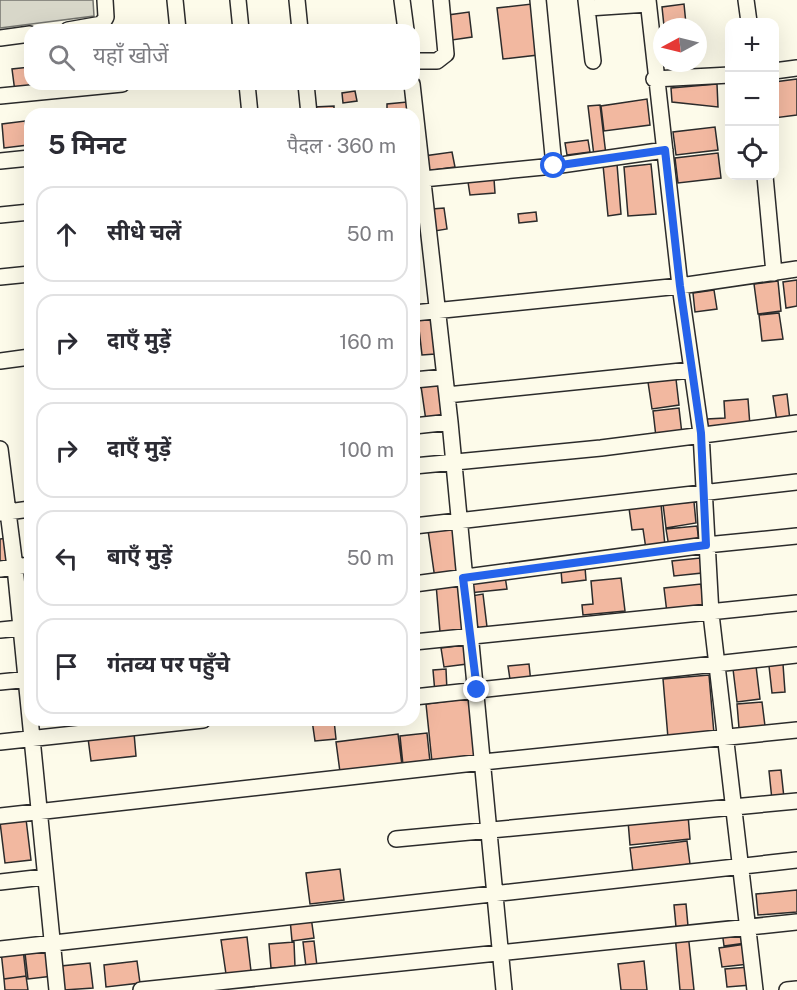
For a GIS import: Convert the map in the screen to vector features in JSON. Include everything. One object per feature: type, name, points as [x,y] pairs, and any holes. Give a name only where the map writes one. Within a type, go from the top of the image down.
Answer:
[{"type":"street","points":[[102,24],[106,17],[105,0]]},
{"type":"street","points":[[175,0],[177,24]]},
{"type":"street","points":[[238,0],[241,24]]},
{"type":"street","points":[[297,0],[299,24]]},
{"type":"street","points":[[402,0],[405,24]]},
{"type":"street","points":[[420,61],[437,61],[446,54],[441,0]]},
{"type":"street","points":[[538,0],[554,166]]},
{"type":"street","points":[[746,0],[748,18]]},
{"type":"street","points":[[593,61],[587,4],[648,2],[654,79],[701,433],[711,614],[755,990]]},
{"type":"street","points":[[0,38],[24,35]]},
{"type":"street","points":[[779,70],[797,68]]},
{"type":"street","points":[[654,79],[725,75]]},
{"type":"street","points":[[0,96],[62,90]]},
{"type":"street","points":[[248,90],[249,108]]},
{"type":"street","points":[[307,90],[308,108]]},
{"type":"street","points":[[413,90],[415,108]]},
{"type":"street","points":[[423,178],[554,166],[665,150]]},
{"type":"street","points":[[420,152],[450,422],[469,636],[477,690],[487,830],[504,990]]},
{"type":"street","points":[[0,161],[24,159]]},
{"type":"street","points":[[765,180],[774,273]]},
{"type":"street","points":[[0,215],[24,213]]},
{"type":"street","points":[[420,312],[680,286],[797,269]]},
{"type":"street","points":[[0,277],[24,275]]},
{"type":"street","points":[[0,361],[24,358]]},
{"type":"street","points":[[447,395],[691,370]]},
{"type":"street","points":[[420,379],[445,377]]},
{"type":"street","points":[[420,425],[450,422]]},
{"type":"street","points":[[420,465],[601,448],[701,433],[797,423]]},
{"type":"street","points":[[0,449],[4,512],[24,622]]},
{"type":"street","points":[[420,525],[797,482]]},
{"type":"street","points":[[4,512],[24,510]]},
{"type":"street","points":[[420,583],[706,545],[797,536]]},
{"type":"street","points":[[420,641],[711,614],[797,603]]},
{"type":"street","points":[[0,630],[24,628]]},
{"type":"street","points":[[420,696],[797,655]]},
{"type":"street","points":[[0,682],[24,680]]},
{"type":"street","points":[[30,726],[57,990]]},
{"type":"street","points":[[0,742],[149,726]]},
{"type":"street","points":[[0,816],[483,762],[797,730]]},
{"type":"street","points":[[396,839],[797,801]]},
{"type":"street","points":[[0,949],[797,860]]},
{"type":"street","points":[[0,882],[44,877]]},
{"type":"street","points":[[141,990],[797,922]]},
{"type":"street","points":[[787,990],[797,989]]},
{"type":"shaded area","points":[[0,0],[93,0],[94,16],[0,28]]},
{"type":"building","points":[[532,4],[538,55],[503,59],[497,8]]},
{"type":"building","points":[[684,4],[685,18],[663,18],[662,7]]},
{"type":"building","points":[[469,12],[472,37],[452,40],[448,15]]},
{"type":"building","points":[[24,68],[24,90],[33,90],[15,92],[12,69]]},
{"type":"building","points":[[797,79],[797,115],[779,117],[779,81]]},
{"type":"building","points":[[717,84],[718,107],[672,102],[671,88]]},
{"type":"building","points":[[355,91],[357,101],[343,103],[342,93]]},
{"type":"building","points":[[647,99],[650,125],[604,131],[601,106]]},
{"type":"building","points":[[407,102],[408,108],[387,108],[387,104]]},
{"type":"building","points":[[600,105],[606,155],[594,156],[588,106]]},
{"type":"building","points":[[334,106],[334,108],[314,108]]},
{"type":"building","points":[[24,121],[24,146],[4,148],[2,124]]},
{"type":"building","points":[[715,127],[718,150],[676,155],[673,132]]},
{"type":"building","points":[[588,140],[590,152],[567,155],[565,143]]},
{"type":"building","points":[[452,152],[455,167],[426,171],[424,156]]},
{"type":"building","points":[[718,153],[721,178],[678,183],[675,158]]},
{"type":"building","points":[[617,164],[621,214],[608,216],[603,165]]},
{"type":"building","points":[[651,164],[656,214],[628,216],[624,167]]},
{"type":"building","points":[[494,179],[495,193],[470,195],[468,182]]},
{"type":"building","points":[[444,208],[447,229],[435,231],[432,209]]},
{"type":"building","points":[[536,212],[537,221],[519,223],[518,214]]},
{"type":"building","points":[[797,280],[797,306],[786,308],[783,282]]},
{"type":"building","points":[[778,281],[781,311],[758,314],[754,284]]},
{"type":"building","points":[[714,290],[717,309],[695,312],[693,293]]},
{"type":"building","points":[[779,313],[783,339],[762,341],[759,315]]},
{"type":"building","points":[[431,319],[435,354],[422,355],[420,320]]},
{"type":"building","points":[[676,379],[679,405],[652,409],[648,382]]},
{"type":"building","points":[[439,383],[444,419],[426,421],[421,386]]},
{"type":"building","points":[[787,394],[790,420],[777,422],[773,396]]},
{"type":"building","points":[[748,399],[750,426],[708,430],[707,419],[725,418],[724,401]]},
{"type":"building","points":[[679,408],[682,434],[656,437],[653,411]]},
{"type":"building","points":[[694,502],[696,523],[666,528],[663,504]]},
{"type":"building","points":[[661,504],[665,546],[646,549],[643,529],[632,530],[629,508]]},
{"type":"building","points":[[452,526],[460,575],[435,579],[428,530]]},
{"type":"building","points":[[697,526],[699,542],[669,547],[666,529]]},
{"type":"building","points":[[7,538],[10,562],[0,563],[0,539]]},
{"type":"building","points":[[700,558],[702,573],[674,576],[672,561]]},
{"type":"building","points":[[585,567],[586,580],[562,583],[561,570]]},
{"type":"building","points":[[505,576],[507,589],[469,593],[468,580]]},
{"type":"building","points":[[621,578],[625,611],[583,615],[582,605],[593,604],[591,581]]},
{"type":"building","points":[[460,582],[463,630],[440,632],[436,584]]},
{"type":"building","points":[[701,584],[704,608],[667,613],[664,588]]},
{"type":"building","points":[[483,594],[487,627],[475,629],[471,596]]},
{"type":"building","points":[[465,645],[467,664],[444,667],[441,648]]},
{"type":"building","points":[[529,664],[531,683],[511,686],[508,666]]},
{"type":"building","points":[[783,664],[785,692],[772,693],[769,666]]},
{"type":"building","points":[[756,666],[760,699],[737,702],[733,669]]},
{"type":"building","points":[[446,669],[447,691],[435,693],[433,670]]},
{"type":"building","points":[[709,675],[714,734],[668,738],[663,679]]},
{"type":"building","points":[[471,698],[477,757],[432,762],[426,704]]},
{"type":"building","points":[[762,702],[765,726],[739,728],[737,704]]},
{"type":"building","points":[[313,726],[335,726],[336,739],[315,741]]},
{"type":"building","points":[[134,733],[136,756],[91,761],[88,738]]},
{"type":"building","points":[[427,733],[430,762],[403,765],[400,736]]},
{"type":"building","points":[[398,734],[402,765],[340,772],[336,742]]},
{"type":"building","points":[[781,770],[784,798],[772,800],[769,771]]},
{"type":"building","points":[[688,815],[690,839],[630,845],[628,821]]},
{"type":"building","points":[[26,819],[31,860],[5,863],[0,822]]},
{"type":"building","points":[[687,841],[690,864],[633,872],[630,848]]},
{"type":"building","points":[[340,869],[344,900],[310,904],[306,873]]},
{"type":"building","points":[[797,890],[797,912],[758,915],[756,894]]},
{"type":"building","points":[[686,904],[688,926],[676,927],[674,905]]},
{"type":"building","points":[[311,917],[314,938],[292,941],[290,919]]},
{"type":"building","points":[[744,928],[746,943],[724,946],[722,931]]},
{"type":"building","points":[[688,933],[694,990],[680,990],[675,934]]},
{"type":"building","points":[[247,937],[251,971],[226,974],[221,940]]},
{"type":"building","points":[[314,941],[317,966],[306,967],[303,942]]},
{"type":"building","points":[[294,942],[295,967],[271,968],[269,944]]},
{"type":"building","points":[[746,944],[749,964],[722,967],[719,948]]},
{"type":"building","points":[[23,949],[26,976],[4,979],[1,951]]},
{"type":"building","points":[[50,951],[53,976],[28,979],[25,953]]},
{"type":"building","points":[[137,961],[140,983],[106,987],[104,965]]},
{"type":"building","points":[[644,961],[647,990],[621,990],[618,964]]},
{"type":"building","points":[[90,963],[93,988],[64,990],[61,966]]},
{"type":"building","points":[[749,967],[751,985],[727,987],[725,969]]},
{"type":"building","points":[[26,976],[28,990],[5,990],[4,979]]},
{"type":"route","points":[[477,690],[463,578],[706,545],[701,433],[680,286],[665,150],[554,166]]}]
